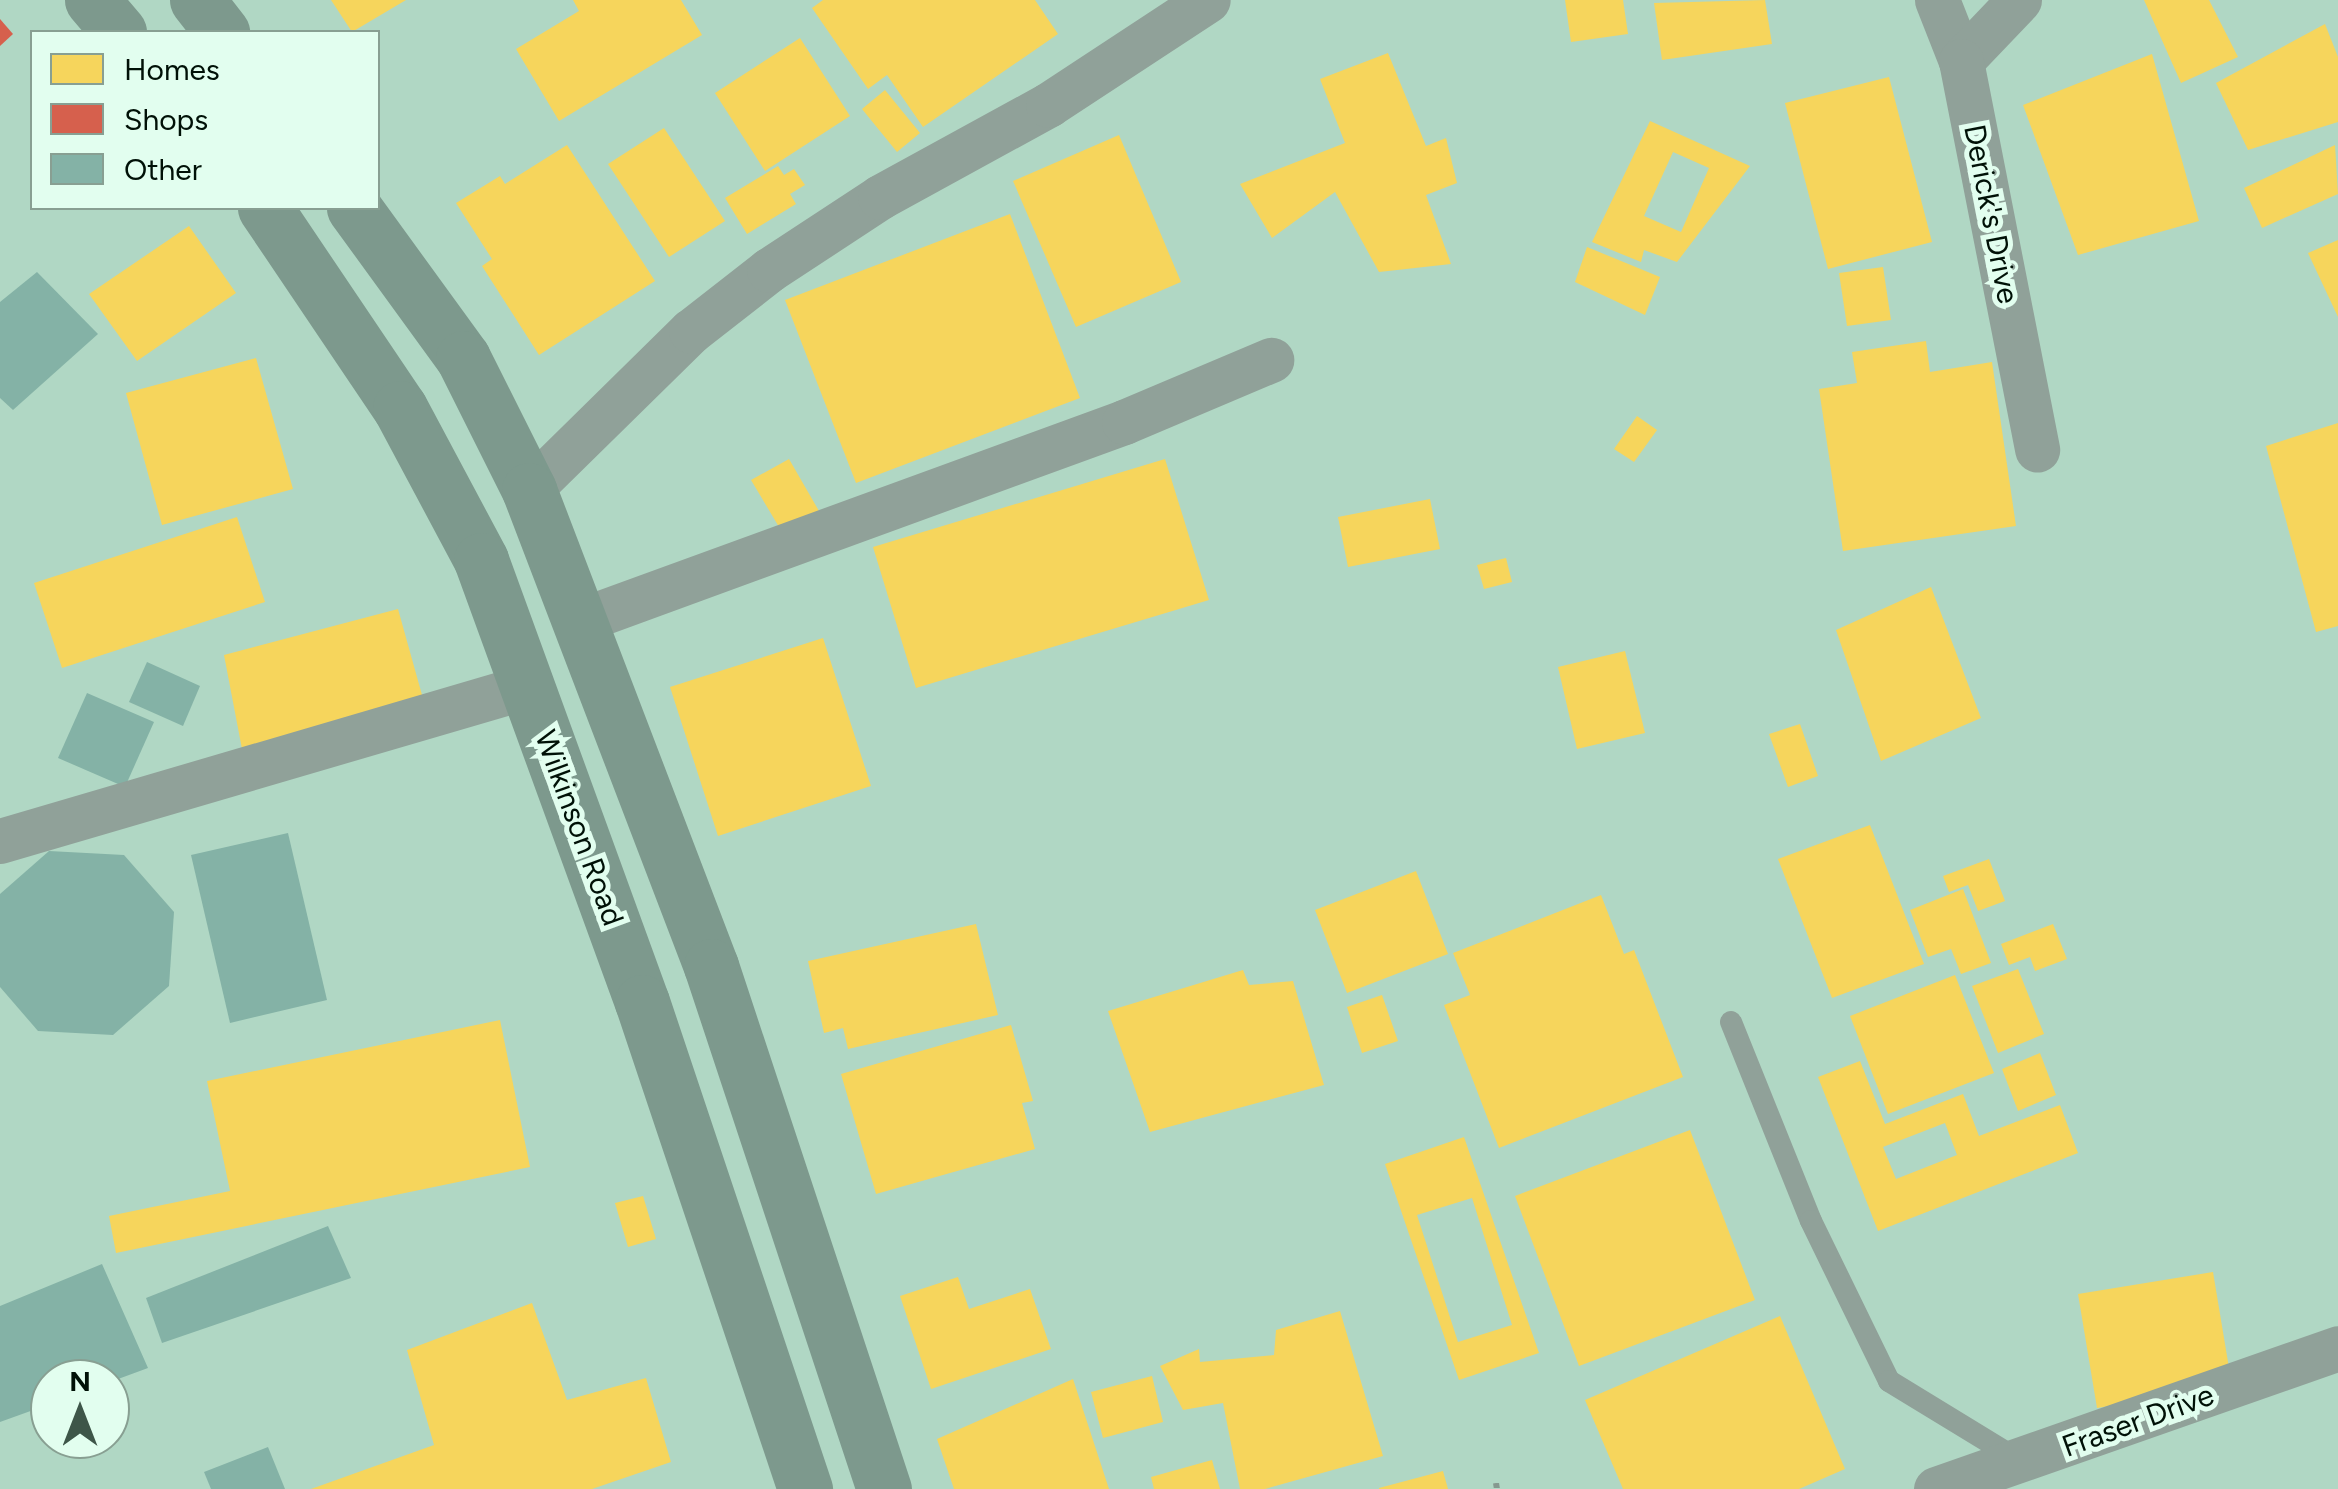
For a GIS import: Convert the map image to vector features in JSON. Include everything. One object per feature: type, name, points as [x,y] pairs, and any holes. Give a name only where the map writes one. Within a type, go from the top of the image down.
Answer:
[{"type":"main road","points":[[92,0],[117,30]]},
{"type":"main road","points":[[196,0],[220,30]]},
{"type":"main road","name":"Wilkinson Road","points":[[265,210],[400,408],[480,560],[528,686],[806,1489]]},
{"type":"main road","points":[[355,210],[462,358],[528,490],[711,966],[884,1489]]},
{"type":"street","points":[[528,490],[691,332],[769,270],[880,197],[1048,105],[1208,0]]},
{"type":"street","name":"Derick's Drive","points":[[1937,0],[1961,61],[2037,450]]},
{"type":"street","points":[[1961,61],[2019,0]]},
{"type":"street","points":[[579,621],[1124,422],[1271,360]]},
{"type":"street","points":[[0,841],[528,686]]},
{"type":"street","name":"Fraser Drive","points":[[1936,1489],[2024,1463],[2338,1348]]},
{"type":"lane","points":[[1731,1022],[1811,1220],[1890,1381],[2024,1463]]},
{"type":"building: Homes","points":[[331,0],[406,0],[355,30],[351,30]]},
{"type":"building: Homes","points":[[573,0],[681,0],[702,35],[559,121],[516,49],[579,11]]},
{"type":"building: Homes","points":[[823,0],[1035,0],[1058,34],[923,127],[887,75],[868,89],[812,8]]},
{"type":"building: Homes","points":[[1565,0],[1623,0],[1628,34],[1571,42]]},
{"type":"building: Homes","points":[[1765,0],[1772,44],[1662,60],[1654,3]]},
{"type":"building: Homes","points":[[2144,0],[2209,0],[2238,57],[2181,83]]},
{"type":"building: Homes","points":[[2325,24],[2338,57],[2338,122],[2248,150],[2216,83]]},
{"type":"building: Homes","points":[[800,38],[850,116],[765,171],[715,93]]},
{"type":"building: Homes","points":[[1388,53],[1426,146],[1446,138],[1457,183],[1426,195],[1451,264],[1379,272],[1335,192],[1272,238],[1240,184],[1345,143],[1320,79]]},
{"type":"building: Homes","points":[[2152,54],[2199,221],[2078,255],[2023,105]]},
{"type":"building: Homes","points":[[1889,77],[1932,242],[1828,269],[1785,103]]},
{"type":"building: Homes","points":[[885,90],[920,133],[897,152],[862,109]]},
{"type":"building: Homes","points":[[1650,121],[1750,166],[1677,262],[1644,250],[1641,262],[1592,242]],"holes":[[[1673,152],[1709,168],[1681,232],[1644,216]]]},
{"type":"building: Homes","points":[[664,128],[725,221],[669,257],[608,164]]},
{"type":"building: Homes","points":[[1119,135],[1181,282],[1076,327],[1013,181]]},
{"type":"building: Homes","points":[[567,145],[655,281],[539,355],[482,266],[492,259],[456,203],[500,176],[505,184]]},
{"type":"building: Homes","points":[[2335,145],[2338,194],[2262,228],[2244,188]]},
{"type":"building: Homes","points":[[778,166],[784,175],[794,169],[805,185],[790,194],[796,204],[747,234],[725,198]]},
{"type":"building: Homes","points":[[1010,214],[1080,398],[856,483],[785,300]]},
{"type":"building: Homes","points":[[189,226],[236,293],[137,361],[89,294]]},
{"type":"building: Homes","points":[[2338,240],[2338,317],[2308,253]]},
{"type":"building: Homes","points":[[1587,247],[1660,277],[1645,315],[1575,282]]},
{"type":"building: Homes","points":[[1883,267],[1891,320],[1847,326],[1839,273]]},
{"type":"building: Homes","points":[[1926,341],[1930,372],[1992,362],[2016,526],[1843,551],[1819,389],[1857,383],[1852,352]]},
{"type":"building: Homes","points":[[256,358],[293,489],[162,525],[126,393]]},
{"type":"building: Homes","points":[[1637,416],[1657,430],[1634,462],[1614,449]]},
{"type":"building: Homes","points":[[2338,423],[2338,626],[2316,632],[2266,446]]},
{"type":"building: Homes","points":[[789,459],[819,511],[782,532],[751,480]]},
{"type":"building: Homes","points":[[1165,459],[1209,600],[916,688],[873,547]]},
{"type":"building: Homes","points":[[1430,499],[1440,549],[1348,567],[1338,517]]},
{"type":"building: Homes","points":[[237,517],[265,602],[62,668],[34,583]]},
{"type":"building: Homes","points":[[1506,558],[1512,582],[1484,589],[1477,565]]},
{"type":"building: Homes","points":[[1931,587],[1981,718],[1881,761],[1836,630]]},
{"type":"building: Homes","points":[[398,609],[422,695],[242,749],[224,655]]},
{"type":"building: Homes","points":[[823,638],[871,786],[718,836],[670,687]]},
{"type":"building: Homes","points":[[1625,651],[1645,733],[1577,749],[1558,667]]},
{"type":"building: Homes","points":[[1800,724],[1818,776],[1788,787],[1769,734]]},
{"type":"building: Homes","points":[[1870,825],[1924,964],[1832,998],[1778,859]]},
{"type":"building: Homes","points":[[1989,859],[2005,901],[1978,911],[1968,885],[1949,892],[1943,876]]},
{"type":"building: Homes","points":[[1416,871],[1448,954],[1347,993],[1315,910]]},
{"type":"building: Homes","points":[[1963,889],[1991,963],[1961,974],[1951,949],[1928,957],[1910,910]]},
{"type":"building: Homes","points":[[1601,895],[1624,954],[1634,950],[1683,1077],[1499,1148],[1444,1005],[1470,995],[1453,953]]},
{"type":"building: Homes","points":[[976,924],[998,1015],[848,1049],[843,1028],[824,1033],[808,961]]},
{"type":"building: Homes","points":[[2053,924],[2067,959],[2035,971],[2030,957],[2009,965],[2001,944]]},
{"type":"building: Homes","points":[[2018,969],[2044,1034],[1998,1053],[1972,986]]},
{"type":"building: Homes","points":[[1243,970],[1249,985],[1293,981],[1324,1085],[1150,1132],[1108,1011]]},
{"type":"building: Homes","points":[[1955,975],[1994,1073],[1888,1114],[1850,1016]]},
{"type":"building: Homes","points":[[1382,995],[1398,1041],[1362,1053],[1347,1007]]},
{"type":"building: Homes","points":[[500,1020],[530,1167],[116,1253],[109,1216],[230,1191],[207,1081]]},
{"type":"building: Homes","points":[[1011,1025],[1033,1101],[1022,1103],[1035,1149],[876,1194],[841,1074]]},
{"type":"building: Homes","points":[[2040,1053],[2056,1095],[2018,1111],[2002,1069]]},
{"type":"building: Homes","points":[[1860,1061],[1885,1124],[1963,1094],[1979,1136],[2060,1105],[2078,1153],[1878,1231],[1818,1077]],"holes":[[[1945,1123],[1957,1155],[1896,1179],[1883,1147]]]},
{"type":"building: Homes","points":[[1690,1130],[1755,1300],[1579,1366],[1515,1196]]},
{"type":"building: Homes","points":[[1464,1137],[1539,1353],[1459,1380],[1385,1164]],"holes":[[[1472,1198],[1512,1325],[1458,1342],[1417,1215]]]},
{"type":"building: Homes","points":[[643,1196],[656,1239],[628,1247],[615,1203]]},
{"type":"building: Homes","points":[[2213,1272],[2232,1386],[2097,1408],[2078,1294]]},
{"type":"building: Homes","points":[[958,1277],[969,1309],[1030,1289],[1051,1349],[931,1389],[900,1296]]},
{"type":"building: Homes","points":[[532,1303],[567,1400],[646,1378],[671,1462],[592,1489],[311,1489],[434,1445],[407,1350]]},
{"type":"building: Homes","points":[[1340,1311],[1383,1456],[1265,1489],[1240,1489],[1223,1403],[1183,1410],[1160,1366],[1199,1349],[1200,1362],[1274,1355],[1276,1330]]},
{"type":"building: Homes","points":[[1780,1316],[1845,1469],[1799,1489],[1623,1489],[1585,1400]]},
{"type":"building: Homes","points":[[1152,1376],[1163,1422],[1103,1438],[1091,1392]]},
{"type":"building: Homes","points":[[1073,1379],[1109,1489],[954,1489],[937,1439]]},
{"type":"building: Homes","points":[[1212,1460],[1220,1489],[1154,1489],[1151,1477]]},
{"type":"building: Homes","points":[[1443,1471],[1448,1489],[1379,1489],[1379,1488]]},
{"type":"building: Shops","points":[[0,19],[13,34],[0,46]]},
{"type":"building: Other","points":[[37,272],[98,334],[13,410],[0,398],[0,302]]},
{"type":"building: Other","points":[[147,662],[200,686],[183,726],[129,702]]},
{"type":"building: Other","points":[[87,693],[154,722],[125,787],[58,758]]},
{"type":"building: Other","points":[[288,833],[327,1000],[230,1023],[191,855]]},
{"type":"building: Other","points":[[49,851],[124,855],[174,912],[169,986],[113,1035],[38,1031],[0,987],[0,894]]},
{"type":"building: Other","points":[[328,1226],[351,1278],[162,1343],[146,1298]]},
{"type":"building: Other","points":[[102,1264],[148,1368],[130,1375],[130,1359],[30,1359],[30,1411],[0,1422],[0,1306]]},
{"type":"building: Other","points":[[268,1447],[285,1489],[211,1489],[204,1472]]}]
